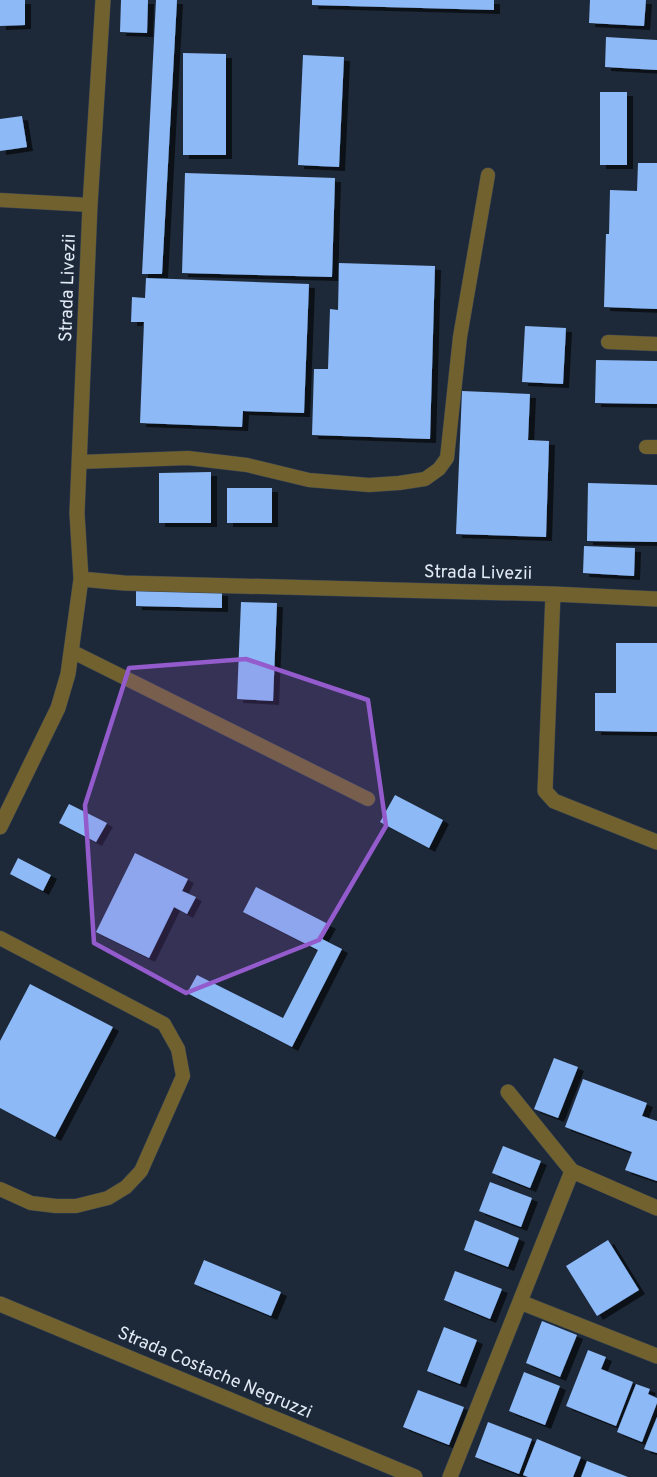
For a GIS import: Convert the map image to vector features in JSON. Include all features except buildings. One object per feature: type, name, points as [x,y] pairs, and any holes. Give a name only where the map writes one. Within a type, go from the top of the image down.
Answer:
[{"type":"street","name":"Strada Livezii","points":[[0,827],[57,708],[68,674],[81,579],[77,513],[90,205],[103,0]]},
{"type":"street","name":"Strada Livezii","points":[[81,579],[124,583],[553,594],[657,599]]},
{"type":"street","points":[[553,594],[545,791],[554,801],[657,842]]},
{"type":"street","points":[[508,1092],[572,1172],[657,1208]]},
{"type":"street","points":[[450,1477],[572,1172]]},
{"type":"street","points":[[520,1302],[657,1356]]},
{"type":"street","name":"Strada Costache Negruzzi","points":[[0,1304],[416,1477]]},
{"type":"lane","points":[[79,462],[188,458],[247,465],[309,480],[369,485],[425,479],[439,469],[447,458],[460,337],[488,175]]},
{"type":"lane","points":[[0,200],[90,205]]},
{"type":"lane","points":[[608,342],[657,344]]},
{"type":"lane","points":[[71,651],[368,799]]},
{"type":"lane","points":[[0,938],[164,1024],[178,1049],[183,1076],[141,1171],[126,1187],[108,1198],[76,1206],[31,1203],[0,1189]]},
{"type":"highlighted area","points":[[246,659],[368,700],[386,826],[319,940],[186,993],[94,943],[85,805],[129,668]]}]
